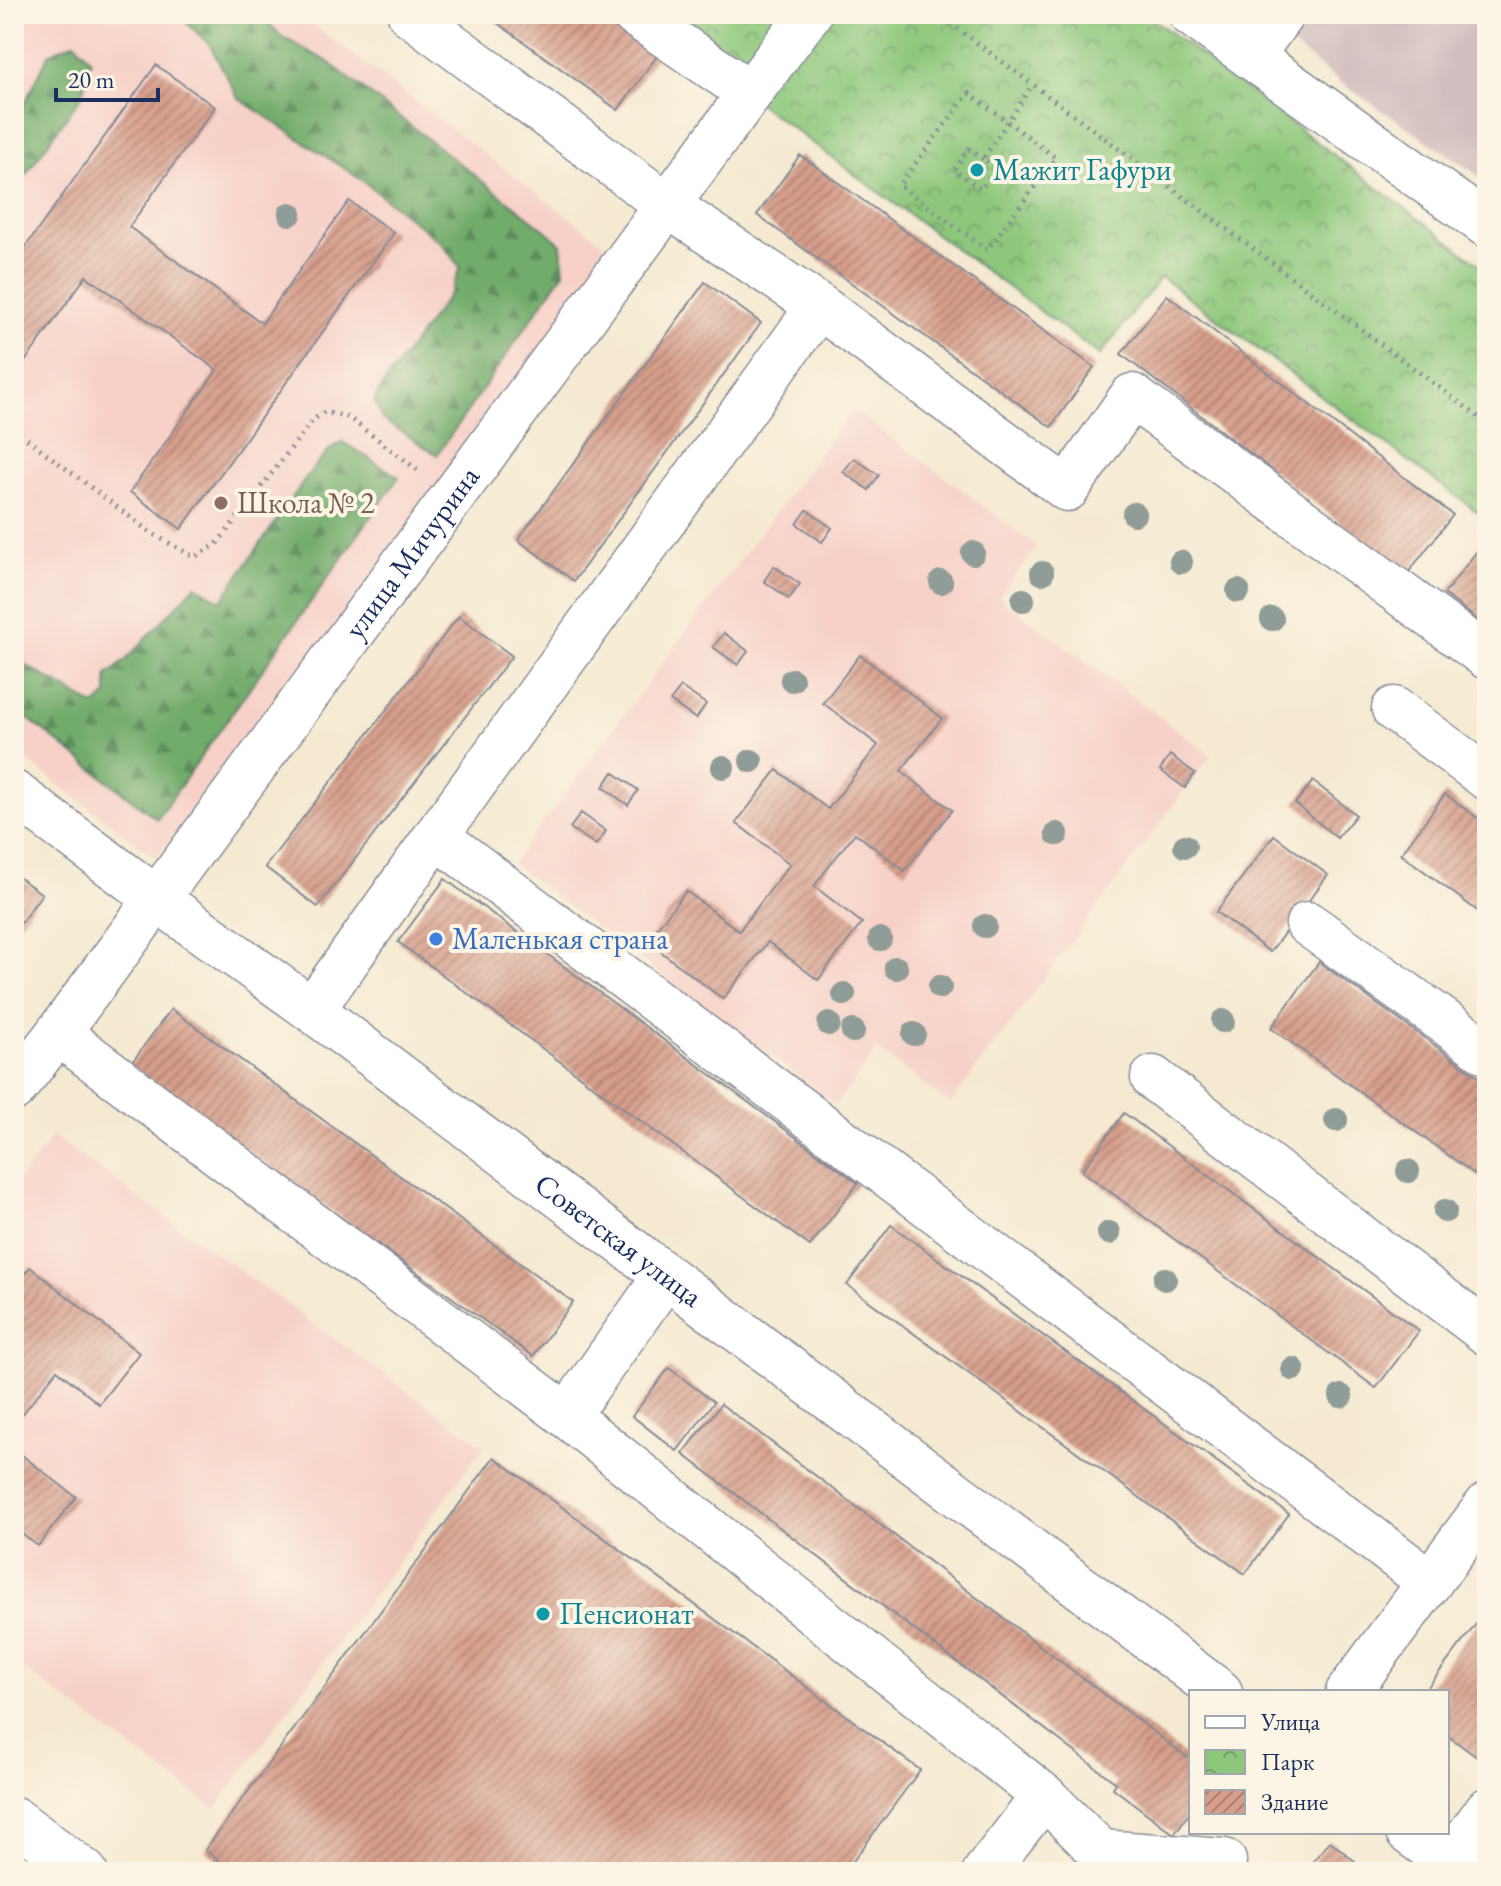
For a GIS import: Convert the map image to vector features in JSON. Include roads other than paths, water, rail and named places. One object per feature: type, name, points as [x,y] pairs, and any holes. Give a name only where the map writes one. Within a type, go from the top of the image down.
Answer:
[{"type":"street","points":[[410,14],[667,205],[819,306],[1067,489],[1132,396],[1487,657]]},
{"type":"street","points":[[634,14],[750,93]]},
{"type":"street","name":"улица Мичурина","points":[[14,1089],[809,14]]},
{"type":"street","points":[[1191,14],[1487,225]]},
{"type":"street","points":[[1251,57],[1282,14]]},
{"type":"street","points":[[312,1010],[819,306]]},
{"type":"street","points":[[1394,709],[1487,778]]},
{"type":"street","name":"Советская улица","points":[[14,793],[312,1010],[1217,1690]]},
{"type":"street","points":[[436,836],[1430,1582]]},
{"type":"street","points":[[1308,924],[1487,1052]]},
{"type":"street","points":[[58,1033],[567,1416],[1044,1796],[1101,1852],[1228,1855]]},
{"type":"street","points":[[1153,1078],[1487,1333]]},
{"type":"street","points":[[567,1416],[665,1277]]},
{"type":"street","points":[[1349,1690],[1487,1505]]},
{"type":"street","points":[[985,1872],[1044,1796]]},
{"type":"street","points":[[1411,1834],[1456,1867],[1487,1810]]},
{"type":"street","points":[[14,1819],[85,1872]]},
{"type":"place","name":"Мажит Гафури","points":[[977,170]]},
{"type":"place","name":"Школа № 2","points":[[221,503]]},
{"type":"place","name":"Маленькая страна","points":[[436,939]]},
{"type":"place","name":"Пенсионат","points":[[543,1614]]}]
